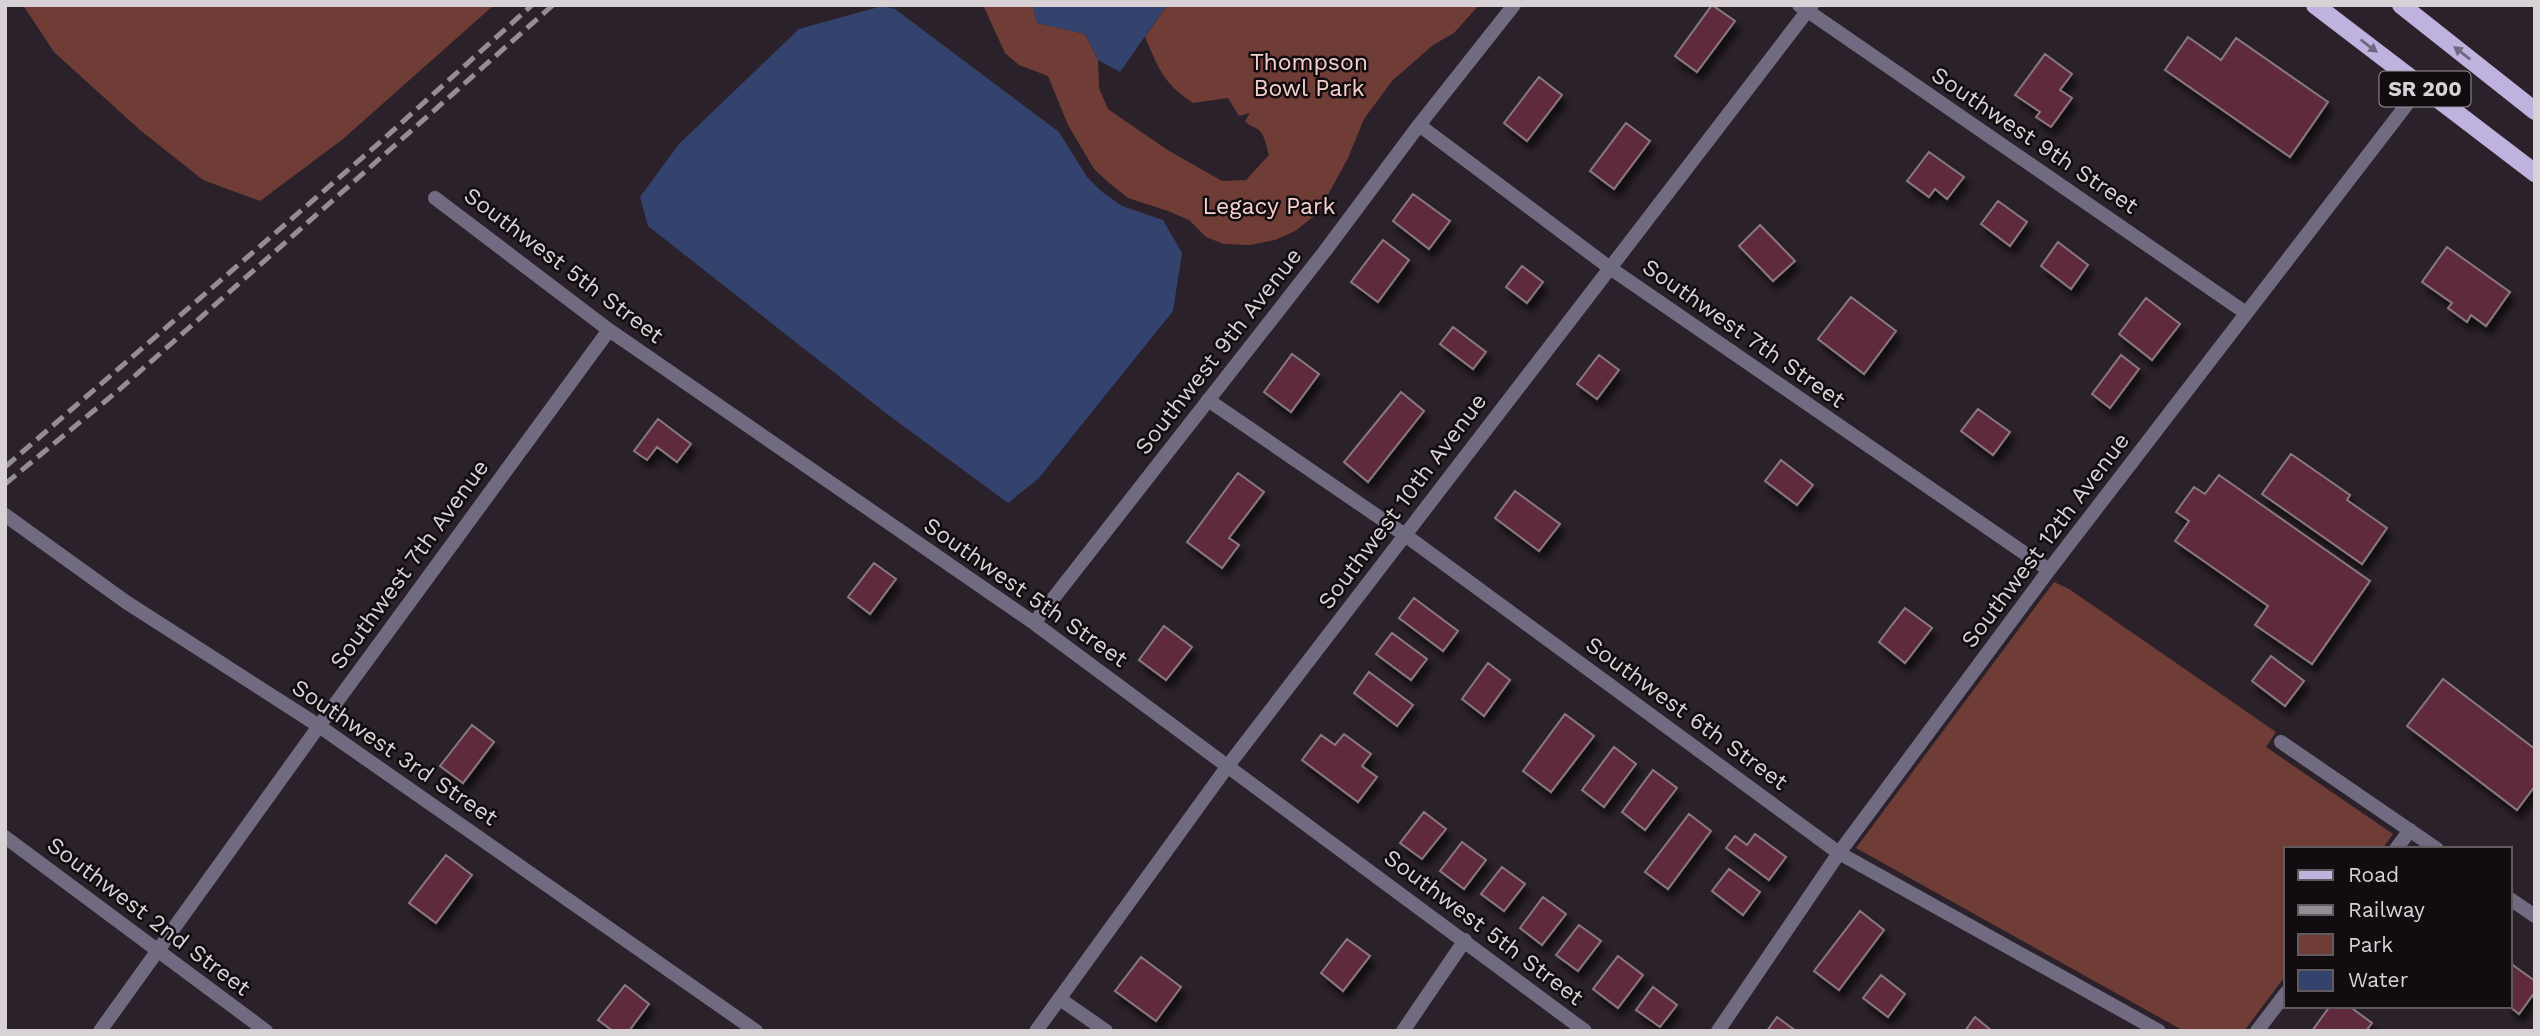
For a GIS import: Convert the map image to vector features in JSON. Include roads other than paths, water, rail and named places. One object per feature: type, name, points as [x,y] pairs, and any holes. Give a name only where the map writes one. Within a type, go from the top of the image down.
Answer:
[{"type":"main road","name":"SR 200","points":[[2315,5],[2535,173]]},
{"type":"main road","name":"SR 200","points":[[2401,5],[2535,111]]},
{"type":"street","name":"Southwest 9th Avenue","points":[[1034,623],[1514,5]]},
{"type":"street","name":"Southwest 10th Avenue","points":[[1036,1031],[1227,767],[1610,268],[1806,7]]},
{"type":"street","name":"Southwest 9th Street","points":[[1806,7],[2246,313]]},
{"type":"street","name":"Southwest 12th Avenue","points":[[1718,1031],[1839,853],[2049,570],[2421,86]]},
{"type":"street","name":"Southwest 7th Street","points":[[1419,125],[1610,268],[2049,570]]},
{"type":"street","name":"Southwest 5th Street","points":[[435,198],[609,330],[1034,623],[1585,1031]]},
{"type":"street","name":"Southwest 7th Avenue","points":[[100,1031],[609,330]]},
{"type":"street","name":"Southwest 6th Street","points":[[1208,400],[1405,535],[1839,853],[2159,1031]]},
{"type":"street","name":"Southwest 3rd Street","points":[[5,515],[126,602],[319,726],[756,1031]]},
{"type":"street","points":[[2281,742],[2434,847]]},
{"type":"street","points":[[2398,847],[2410,831]]},
{"type":"street","name":"Southwest 2nd Street","points":[[5,837],[266,1031]]},
{"type":"street","points":[[2512,900],[2535,916]]},
{"type":"street","points":[[1403,1031],[1465,940]]},
{"type":"street","points":[[2258,1031],[2284,996]]},
{"type":"street","points":[[1060,999],[1106,1031]]},
{"type":"water","points":[[1033,5],[1167,5],[1120,72],[1098,60],[1085,34],[1037,23]]},
{"type":"water","points":[[882,6],[895,9],[1059,132],[1087,177],[1101,191],[1122,206],[1163,220],[1182,253],[1173,311],[1038,479],[1008,503],[887,414],[648,226],[640,197],[679,144],[799,29]]},
{"type":"railway","points":[[5,467],[378,144],[532,5]]},
{"type":"railway","points":[[5,484],[120,389],[553,5]]},
{"type":"park label","name":"Thompson Bowl Park","points":[[1309,75]]},
{"type":"park label","name":"Legacy Park","points":[[1269,206]]}]
